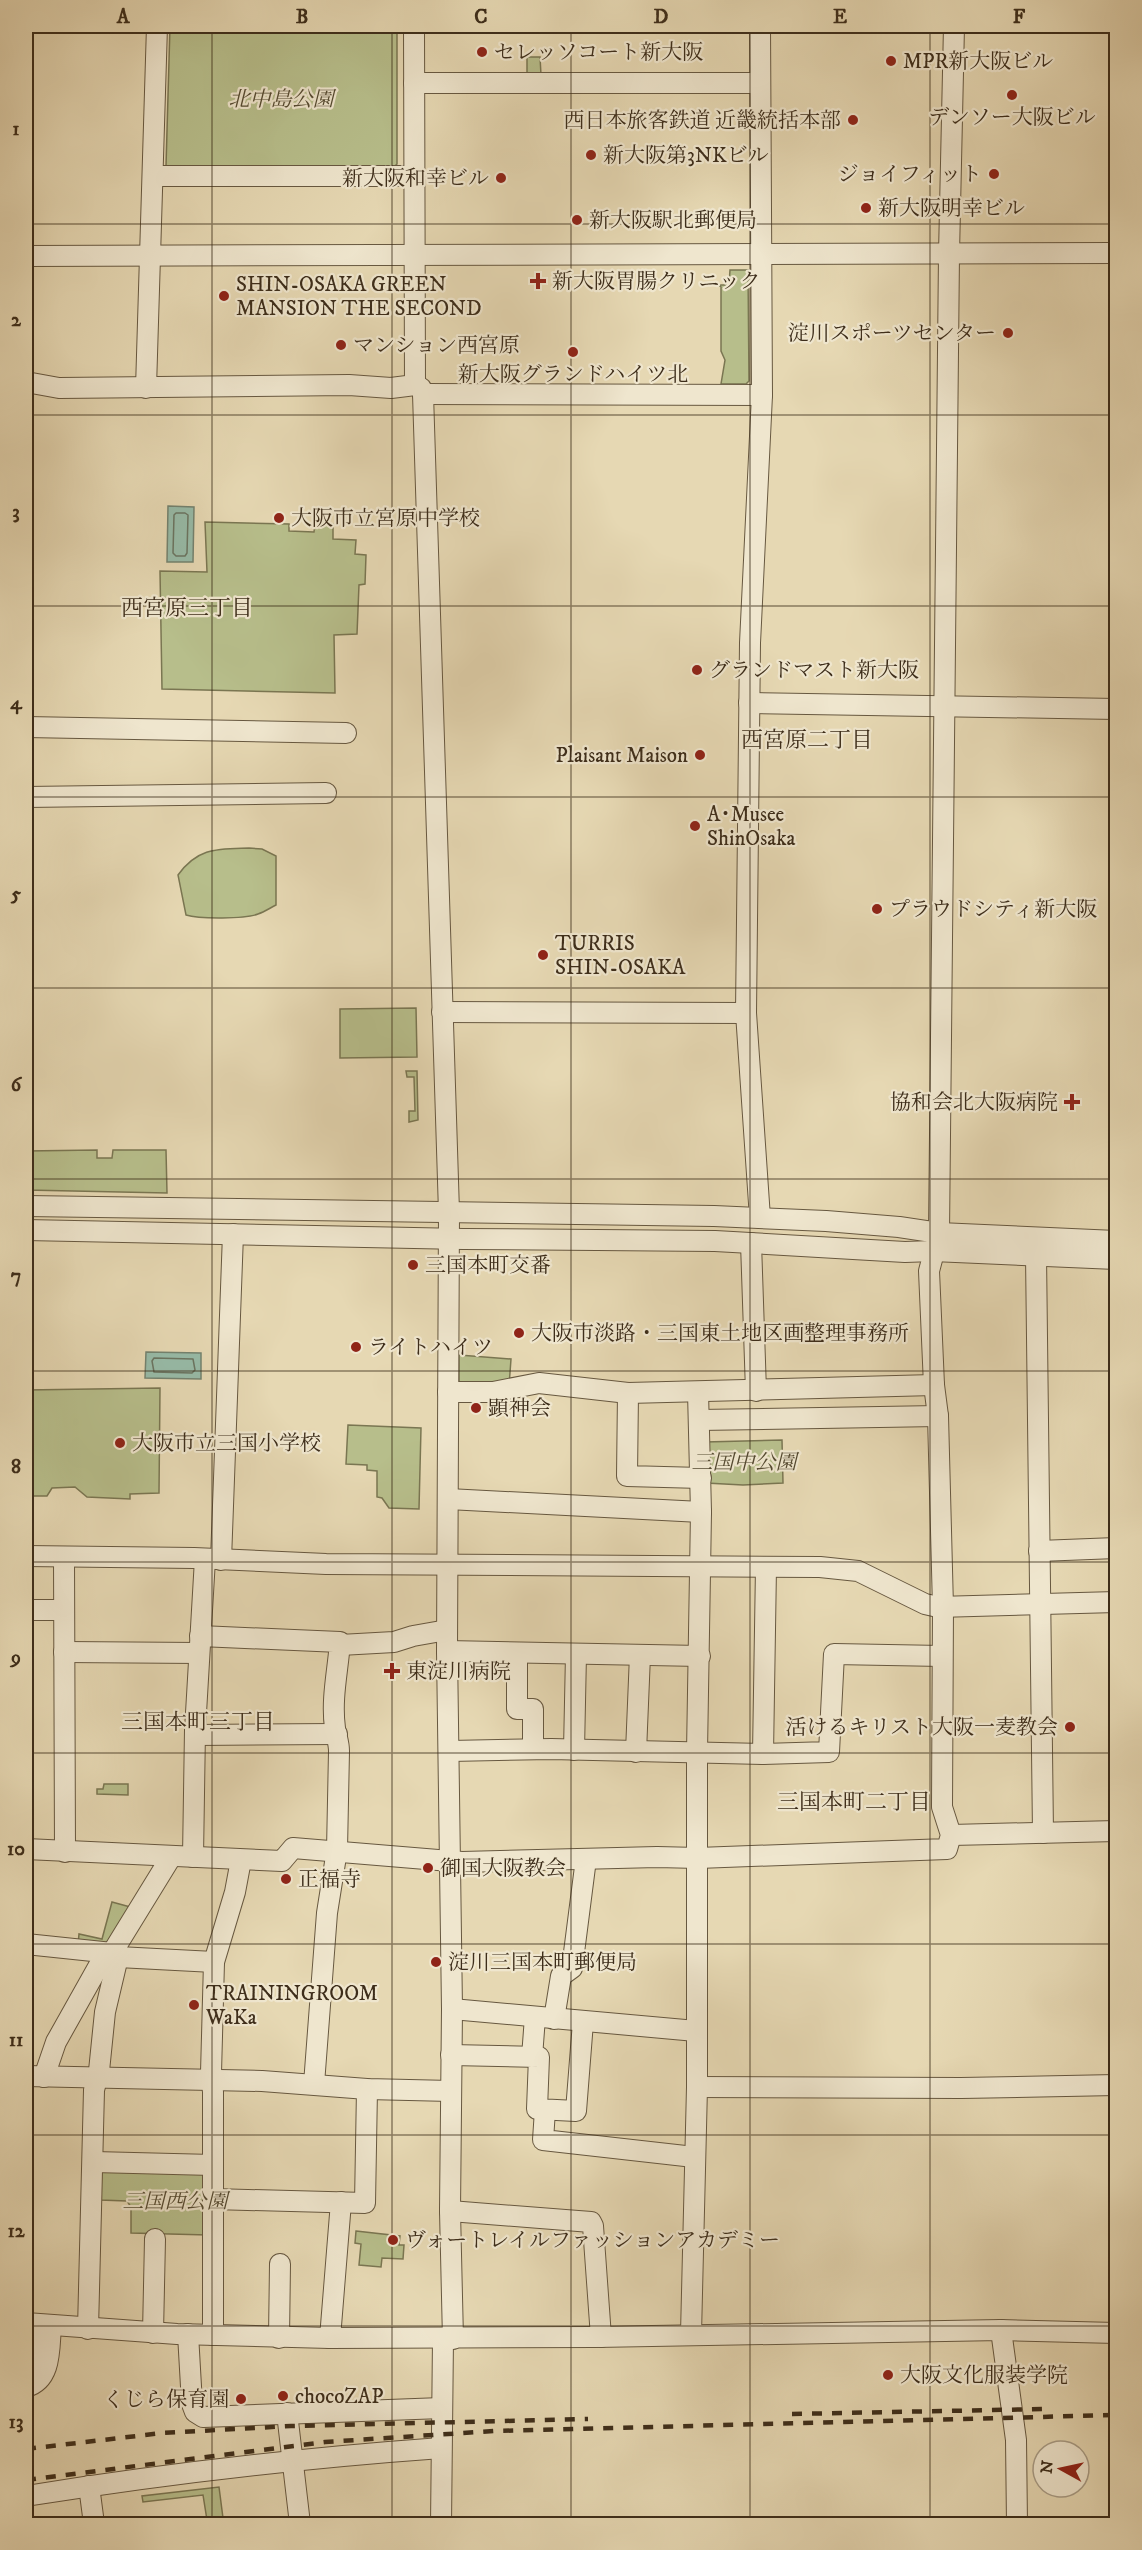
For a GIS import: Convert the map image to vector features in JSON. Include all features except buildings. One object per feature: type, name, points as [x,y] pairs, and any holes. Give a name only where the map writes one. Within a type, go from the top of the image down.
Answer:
[{"type":"street","points":[[146,388],[157,26]]},
{"type":"street","points":[[414,26],[414,255],[449,1212],[447,1652],[452,2055],[448,2339],[442,2408],[441,2524]]},
{"type":"street","points":[[760,26],[762,395],[750,644],[746,1013],[757,1143],[760,1218]]},
{"type":"street","points":[[26,1849],[282,1861],[293,1848],[462,1862],[698,1858],[947,1849],[951,1835],[942,1807],[943,1607],[938,1416],[934,1385],[929,1271],[936,1242],[954,26]]},
{"type":"street","points":[[414,83],[760,82]]},
{"type":"street","points":[[153,177],[414,176]]},
{"type":"street","points":[[26,256],[1116,254]]},
{"type":"street","points":[[26,382],[59,388],[349,385],[419,389],[762,395]]},
{"type":"street","points":[[749,704],[1116,709]]},
{"type":"street","points":[[26,727],[346,734]]},
{"type":"street","points":[[26,797],[326,793]]},
{"type":"street","points":[[442,1012],[746,1013]]},
{"type":"street","points":[[26,1206],[760,1218],[899,1227],[936,1242],[1036,1255],[1116,1259]]},
{"type":"street","points":[[69,1206],[63,1214],[63,1223],[69,1231]]},
{"type":"street","points":[[193,1857],[195,1735],[200,1644],[213,1559],[236,1209]]},
{"type":"street","points":[[26,1230],[716,1241],[905,1252],[936,1242],[1116,1241]]},
{"type":"street","points":[[751,1243],[756,1390]]},
{"type":"street","points":[[1036,1255],[1043,1833]]},
{"type":"street","points":[[448,1392],[493,1392],[539,1383],[628,1393],[934,1385]]},
{"type":"street","points":[[691,2334],[697,2086],[697,1752],[701,1566],[698,1392]]},
{"type":"street","points":[[628,1393],[627,1476],[701,1478]]},
{"type":"street","points":[[699,1420],[938,1416]]},
{"type":"street","points":[[448,1499],[701,1512]]},
{"type":"street","points":[[1039,1551],[1116,1548]]},
{"type":"street","points":[[26,1556],[213,1559],[326,1564],[819,1567],[858,1571],[925,1604],[943,1607],[1116,1602]]},
{"type":"street","points":[[64,1557],[64,1852]]},
{"type":"street","points":[[763,1754],[766,1567]]},
{"type":"street","points":[[26,1610],[64,1610]]},
{"type":"street","points":[[340,1646],[379,1644],[447,1630]]},
{"type":"street","points":[[64,1652],[200,1644],[340,1642],[334,1692],[339,1751],[337,1850],[327,1913],[314,2084]]},
{"type":"street","points":[[447,1652],[700,1656]]},
{"type":"street","points":[[517,1653],[517,1709],[533,1709],[533,1749]]},
{"type":"street","points":[[574,1750],[576,1654]]},
{"type":"street","points":[[450,1751],[533,1749],[763,1754],[829,1752],[834,1654],[942,1656]]},
{"type":"street","points":[[636,1752],[640,1655]]},
{"type":"street","points":[[195,1735],[336,1734]]},
{"type":"street","points":[[951,1835],[1116,1831]]},
{"type":"street","points":[[171,1857],[35,2077],[314,2084],[367,2089],[451,2091]]},
{"type":"street","points":[[532,2057],[561,1976],[572,1968],[586,1859]]},
{"type":"street","points":[[213,2335],[214,1962],[235,1892],[241,1860]]},
{"type":"street","points":[[26,1944],[214,1962]]},
{"type":"street","points":[[88,2329],[94,2162],[94,2090],[112,1954]]},
{"type":"street","points":[[452,2009],[696,2031]]},
{"type":"street","points":[[452,2055],[539,2057],[537,2109],[576,2111],[583,2022]]},
{"type":"street","points":[[697,2086],[960,2088],[1116,2085]]},
{"type":"street","points":[[213,2199],[365,2203],[367,2089]]},
{"type":"street","points":[[544,2110],[543,2140],[694,2157]]},
{"type":"street","points":[[94,2162],[213,2165]]},
{"type":"street","points":[[330,2338],[340,2202]]},
{"type":"street","points":[[450,2211],[591,2222],[601,2337]]},
{"type":"street","points":[[153,2333],[155,2239]]},
{"type":"street","points":[[279,2338],[280,2264]]},
{"type":"street","points":[[38,2325],[279,2338],[448,2339],[1001,2330],[1116,2333]]},
{"type":"street","points":[[26,2369],[33,2360],[38,2325]]},
{"type":"street","points":[[26,2387],[33,2385],[43,2375],[38,2325]]},
{"type":"street","points":[[1001,2330],[1016,2440],[1017,2524]]},
{"type":"street","points":[[188,2334],[192,2404],[198,2414],[206,2417],[442,2408]]},
{"type":"street","points":[[287,2413],[300,2524]]},
{"type":"street","points":[[26,2496],[89,2486],[360,2453],[441,2448]]},
{"type":"street","points":[[89,2486],[94,2524]]},
{"type":"green space","name":"北中島公園","points":[[170,26],[397,26],[397,164],[390,171],[171,172],[166,166]]},
{"type":"green space","points":[[527,57],[540,57],[541,75],[527,75]]},
{"type":"green space","points":[[730,270],[748,270],[749,381],[746,384],[721,384],[725,360],[721,351],[721,287],[718,285],[729,285]]},
{"type":"green space","points":[[205,522],[289,524],[289,531],[314,532],[315,524],[333,524],[333,539],[356,540],[355,554],[366,555],[365,584],[359,585],[357,634],[334,635],[335,693],[162,689],[160,571],[207,572]]},
{"type":"green space","points":[[262,849],[276,856],[276,905],[258,914],[244,917],[211,918],[186,915],[178,875],[186,866],[193,859],[209,851]]},
{"type":"green space","points":[[416,1008],[417,1057],[340,1058],[340,1009]]},
{"type":"green space","points":[[406,1071],[417,1071],[418,1120],[409,1122],[409,1111],[415,1111],[414,1077],[407,1077]]},
{"type":"green space","points":[[97,1150],[97,1158],[112,1158],[113,1150],[166,1150],[167,1193],[26,1190],[26,1151]]},
{"type":"green space","points":[[459,1355],[511,1359],[509,1386],[459,1389]]},
{"type":"green space","points":[[160,1388],[159,1493],[130,1494],[130,1499],[87,1497],[75,1487],[52,1488],[47,1496],[26,1496],[26,1390]]},
{"type":"green space","points":[[348,1425],[421,1428],[419,1509],[389,1508],[382,1498],[377,1497],[377,1471],[367,1470],[367,1465],[346,1464]]},
{"type":"green space","name":"三国中公園","points":[[782,1440],[783,1483],[743,1485],[706,1483],[705,1442]]},
{"type":"green space","points":[[104,1784],[128,1784],[128,1795],[97,1794],[97,1789],[103,1789]]},
{"type":"green space","points":[[112,1902],[134,1908],[112,1945],[78,1945],[79,1934],[102,1939]]},
{"type":"green space","name":"三国西公園","points":[[101,2166],[209,2169],[208,2235],[131,2233],[131,2207],[127,2201],[100,2200]]},
{"type":"green space","points":[[356,2231],[400,2236],[399,2245],[404,2245],[403,2259],[382,2258],[381,2267],[359,2265],[361,2244],[355,2243]]},
{"type":"green space","points":[[219,2487],[223,2518],[207,2520],[203,2495],[143,2502],[142,2496]]},
{"type":"water","points":[[168,506],[194,507],[193,562],[167,562]]},
{"type":"water","points":[[146,1352],[201,1353],[201,1379],[145,1378]]},
{"type":"railway","points":[[792,2414],[1044,2409]]},
{"type":"railway","points":[[26,2480],[325,2442],[494,2431],[1116,2415]]},
{"type":"railway","points":[[26,2449],[162,2433],[291,2426],[588,2419]]},
{"type":"place","name":"セレッソコート新大阪","points":[[482,52]]},
{"type":"place","name":"MPR新大阪ビル","points":[[891,61]]},
{"type":"place","name":"デンソー大阪ビル","points":[[1012,95]]},
{"type":"place","name":"西日本旅客鉄道 近畿統括本部","points":[[853,120]]},
{"type":"place","name":"新大阪第3NKビル","points":[[591,155]]},
{"type":"place","name":"ジョイフィット","points":[[994,174]]},
{"type":"place","name":"新大阪和幸ビル","points":[[501,178]]},
{"type":"place","name":"新大阪明幸ビル","points":[[866,208]]},
{"type":"place","name":"新大阪駅北郵便局","points":[[577,220]]},
{"type":"place","name":"新大阪胃腸クリニック","points":[[538,281]]},
{"type":"place","name":"SHIN-OSAKA GREEN MANSION THE SECOND","points":[[224,296]]},
{"type":"place","name":"淀川スポーツセンター","points":[[1008,333]]},
{"type":"place","name":"マンション西宮原","points":[[341,345]]},
{"type":"place","name":"新大阪グランドハイツ北","points":[[573,352]]},
{"type":"place","name":"大阪市立宮原中学校","points":[[279,518]]},
{"type":"place","name":"グランドマスト新大阪","points":[[697,670]]},
{"type":"place","name":"Plaisant Maison","points":[[700,755]]},
{"type":"place","name":"A･Musee ShinOsaka","points":[[695,826]]},
{"type":"place","name":"プラウドシティ新大阪","points":[[877,909]]},
{"type":"place","name":"TURRIS SHIN-OSAKA","points":[[543,955]]},
{"type":"place","name":"協和会北大阪病院","points":[[1072,1102]]},
{"type":"place","name":"三国本町交番","points":[[413,1265]]},
{"type":"place","name":"大阪市淡路・三国東土地区画整理事務所","points":[[519,1333]]},
{"type":"place","name":"ライトハイツ","points":[[356,1347]]},
{"type":"place","name":"顕神会","points":[[476,1408]]},
{"type":"place","name":"大阪市立三国小学校","points":[[120,1443]]},
{"type":"place","name":"東淀川病院","points":[[392,1671]]},
{"type":"place","name":"活けるキリスト大阪一麦教会","points":[[1070,1727]]},
{"type":"place","name":"御国大阪教会","points":[[428,1868]]},
{"type":"place","name":"正福寺","points":[[286,1879]]},
{"type":"place","name":"淀川三国本町郵便局","points":[[436,1962]]},
{"type":"place","name":"TRAININGROOM WaKa","points":[[194,2005]]},
{"type":"place","name":"ヴォートレイルファッションアカデミー","points":[[393,2240]]},
{"type":"place","name":"大阪文化服装学院","points":[[888,2375]]},
{"type":"place","name":"chocoZAP","points":[[283,2396]]},
{"type":"place","name":"くじら保育園","points":[[241,2399]]},
{"type":"district","name":"西宮原三丁目","points":[[187,607]]},
{"type":"district","name":"西宮原二丁目","points":[[807,739]]},
{"type":"district","name":"三国本町三丁目","points":[[198,1721]]},
{"type":"district","name":"三国本町二丁目","points":[[854,1801]]}]
